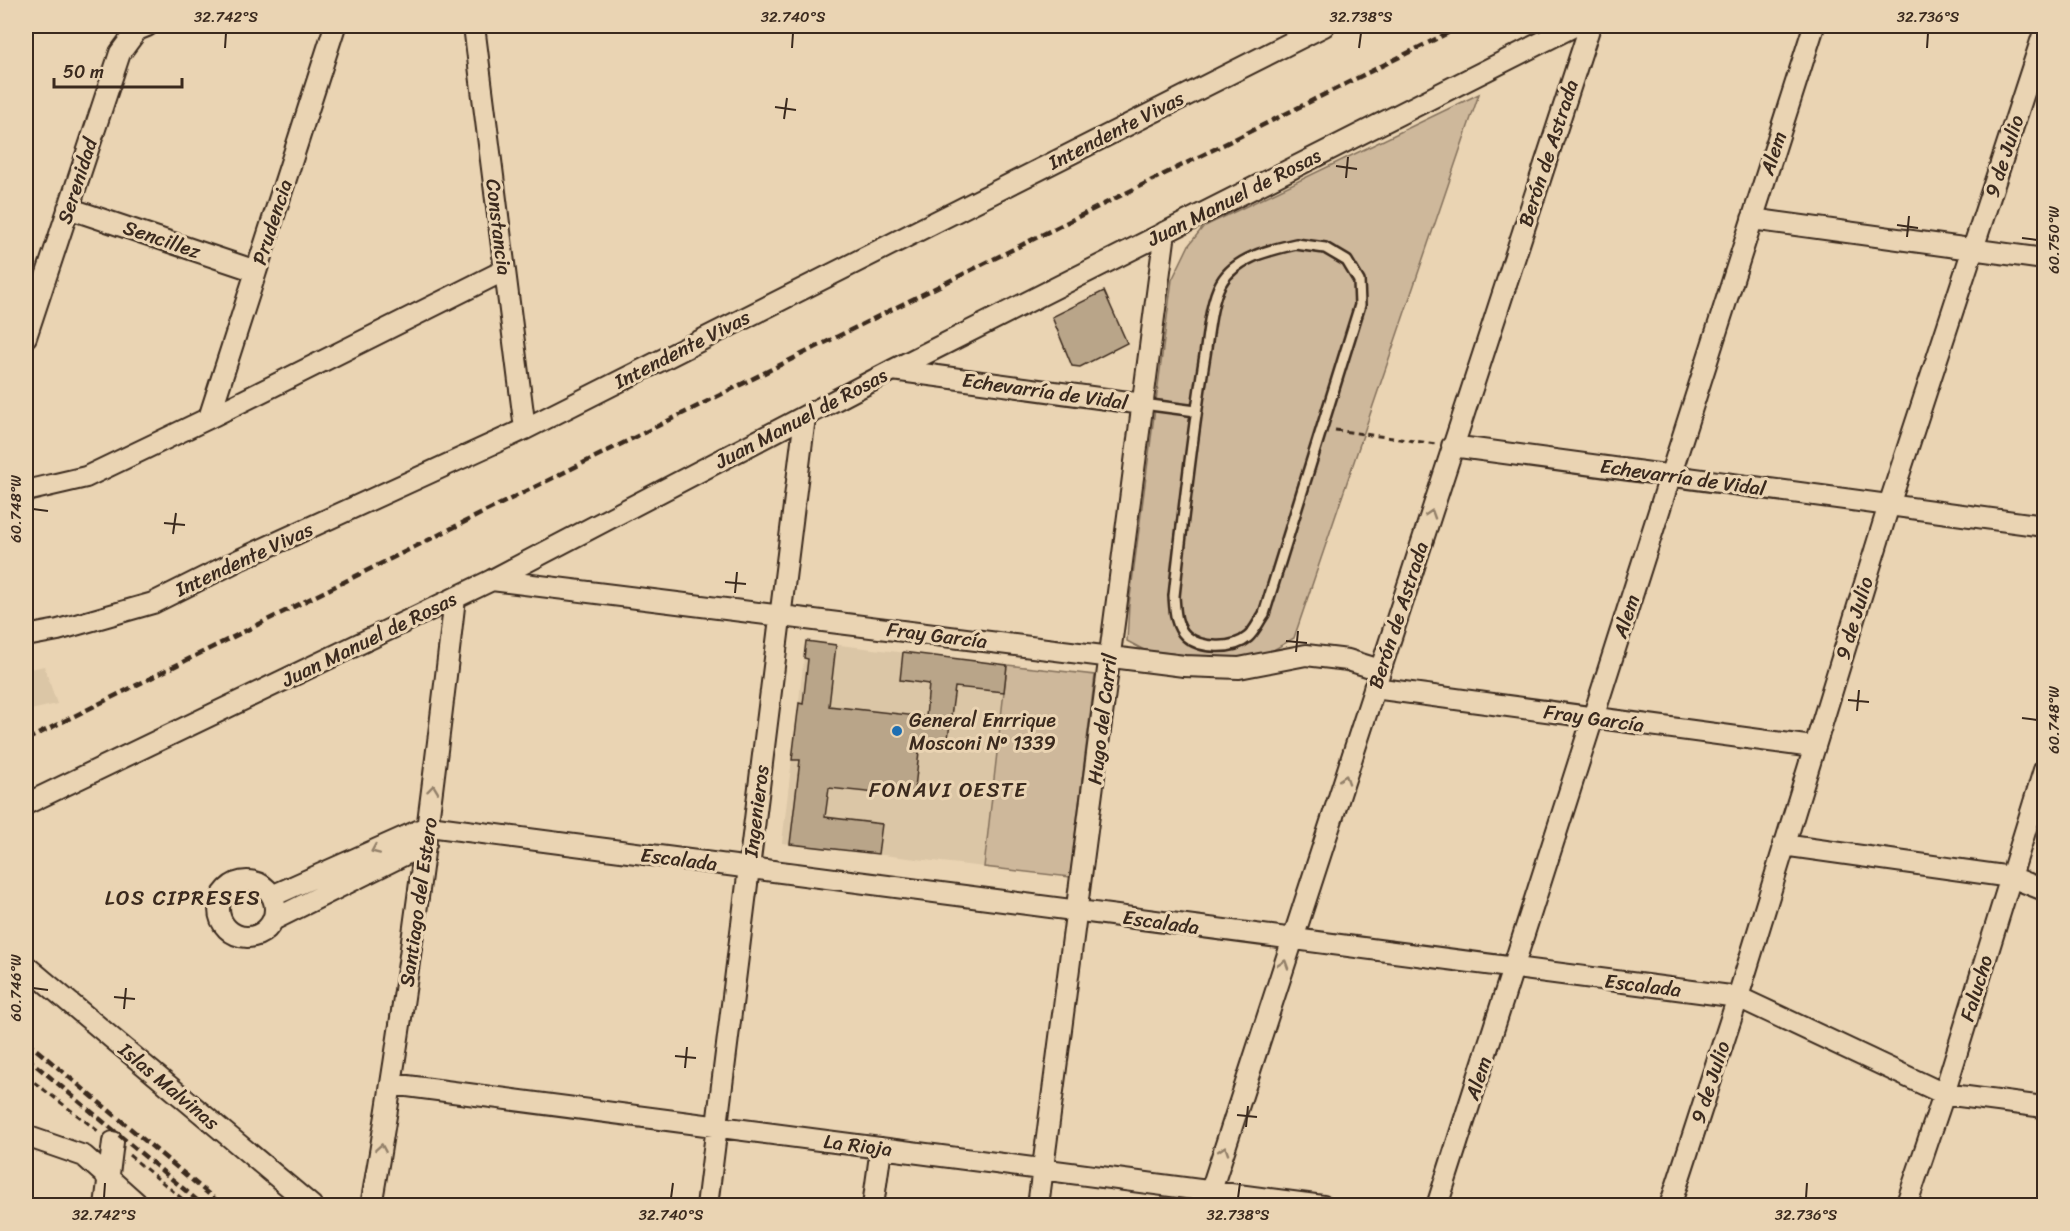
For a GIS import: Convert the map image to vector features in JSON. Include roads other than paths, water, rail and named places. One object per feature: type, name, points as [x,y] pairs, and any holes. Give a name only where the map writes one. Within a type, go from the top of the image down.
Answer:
[{"type":"street","name":"Prudencia","points":[[210,418],[335,26]]},
{"type":"street","name":"Constancia","points":[[474,26],[525,429]]},
{"type":"street","name":"Intendente Vivas","points":[[26,636],[58,630],[153,603],[241,559],[525,429],[1324,26]]},
{"type":"street","name":"Juan Manuel de Rosas","points":[[26,804],[492,580],[893,370],[1574,26]]},
{"type":"street","name":"Berón de Astrada","points":[[1208,1198],[1590,26]]},
{"type":"street","name":"Alem","points":[[1437,1206],[1814,26]]},
{"type":"street","name":"Serenidad","points":[[26,337],[120,53],[142,28]]},
{"type":"street","name":"9 de Julio","points":[[1670,1206],[1738,997],[1889,505],[2044,32]]},
{"type":"street","name":"Sencillez","points":[[68,208],[256,271]]},
{"type":"street","points":[[1752,219],[2044,259]]},
{"type":"street","name":"Hugo del Carril","points":[[1038,1206],[1165,232]]},
{"type":"street","points":[[26,491],[86,477],[210,418],[505,270]]},
{"type":"street","name":"Echevarría de Vidal","points":[[893,370],[1143,404]]},
{"type":"street","name":"Ingenieros","points":[[707,1206],[805,417]]},
{"type":"street","name":"Echevarría de Vidal","points":[[1452,446],[2044,526]]},
{"type":"street","name":"Fray García","points":[[492,580],[1184,666],[1239,668],[1306,655],[1348,660],[1377,679],[1593,718],[1813,747]]},
{"type":"street","name":"Santiago del Estero","points":[[371,1206],[393,1084],[428,835],[455,598]]},
{"type":"street","name":"Falucho","points":[[1906,1206],[1944,1094],[2044,770]]},
{"type":"street","points":[[272,896],[428,835]]},
{"type":"street","points":[[273,920],[275,903],[261,884],[253,881],[237,882],[230,886],[220,899],[219,915],[222,922],[233,934],[248,938],[264,932],[273,920],[428,835]]},
{"type":"street","name":"Escalada","points":[[428,835],[749,868],[1738,997],[1944,1094],[2044,1107]]},
{"type":"street","points":[[1783,845],[2011,878],[2044,890]]},
{"type":"street","name":"Islas Malvinas","points":[[26,966],[312,1206]]},
{"type":"street","name":"La Rioja","points":[[393,1084],[1043,1169],[1208,1198],[1323,1206]]},
{"type":"street","points":[[26,1136],[84,1156],[140,1206]]},
{"type":"street","points":[[105,1206],[113,1143]]},
{"type":"street","points":[[873,1206],[881,1148]]},
{"type":"lane","points":[[1296,244],[1325,248],[1347,261],[1359,281],[1360,305],[1264,614],[1248,637],[1229,647],[1206,645],[1186,636],[1175,617],[1174,596],[1196,411],[1213,308],[1221,284],[1238,265],[1265,251],[1296,244]]},
{"type":"lane","name":"Echevarría de Vidal","points":[[1143,404],[1196,411]]},
{"type":"railway","points":[[26,740],[1462,26]]},
{"type":"railway","points":[[26,1041],[223,1206]]},
{"type":"railway","points":[[26,1057],[204,1206]]},
{"type":"place","name":"General Enrrique Mosconi Nº 1339","points":[[897,731]]},
{"type":"district","name":"FONAVI OESTE","points":[[948,790]]},
{"type":"district","name":"LOS CIPRESES","points":[[183,898]]}]
